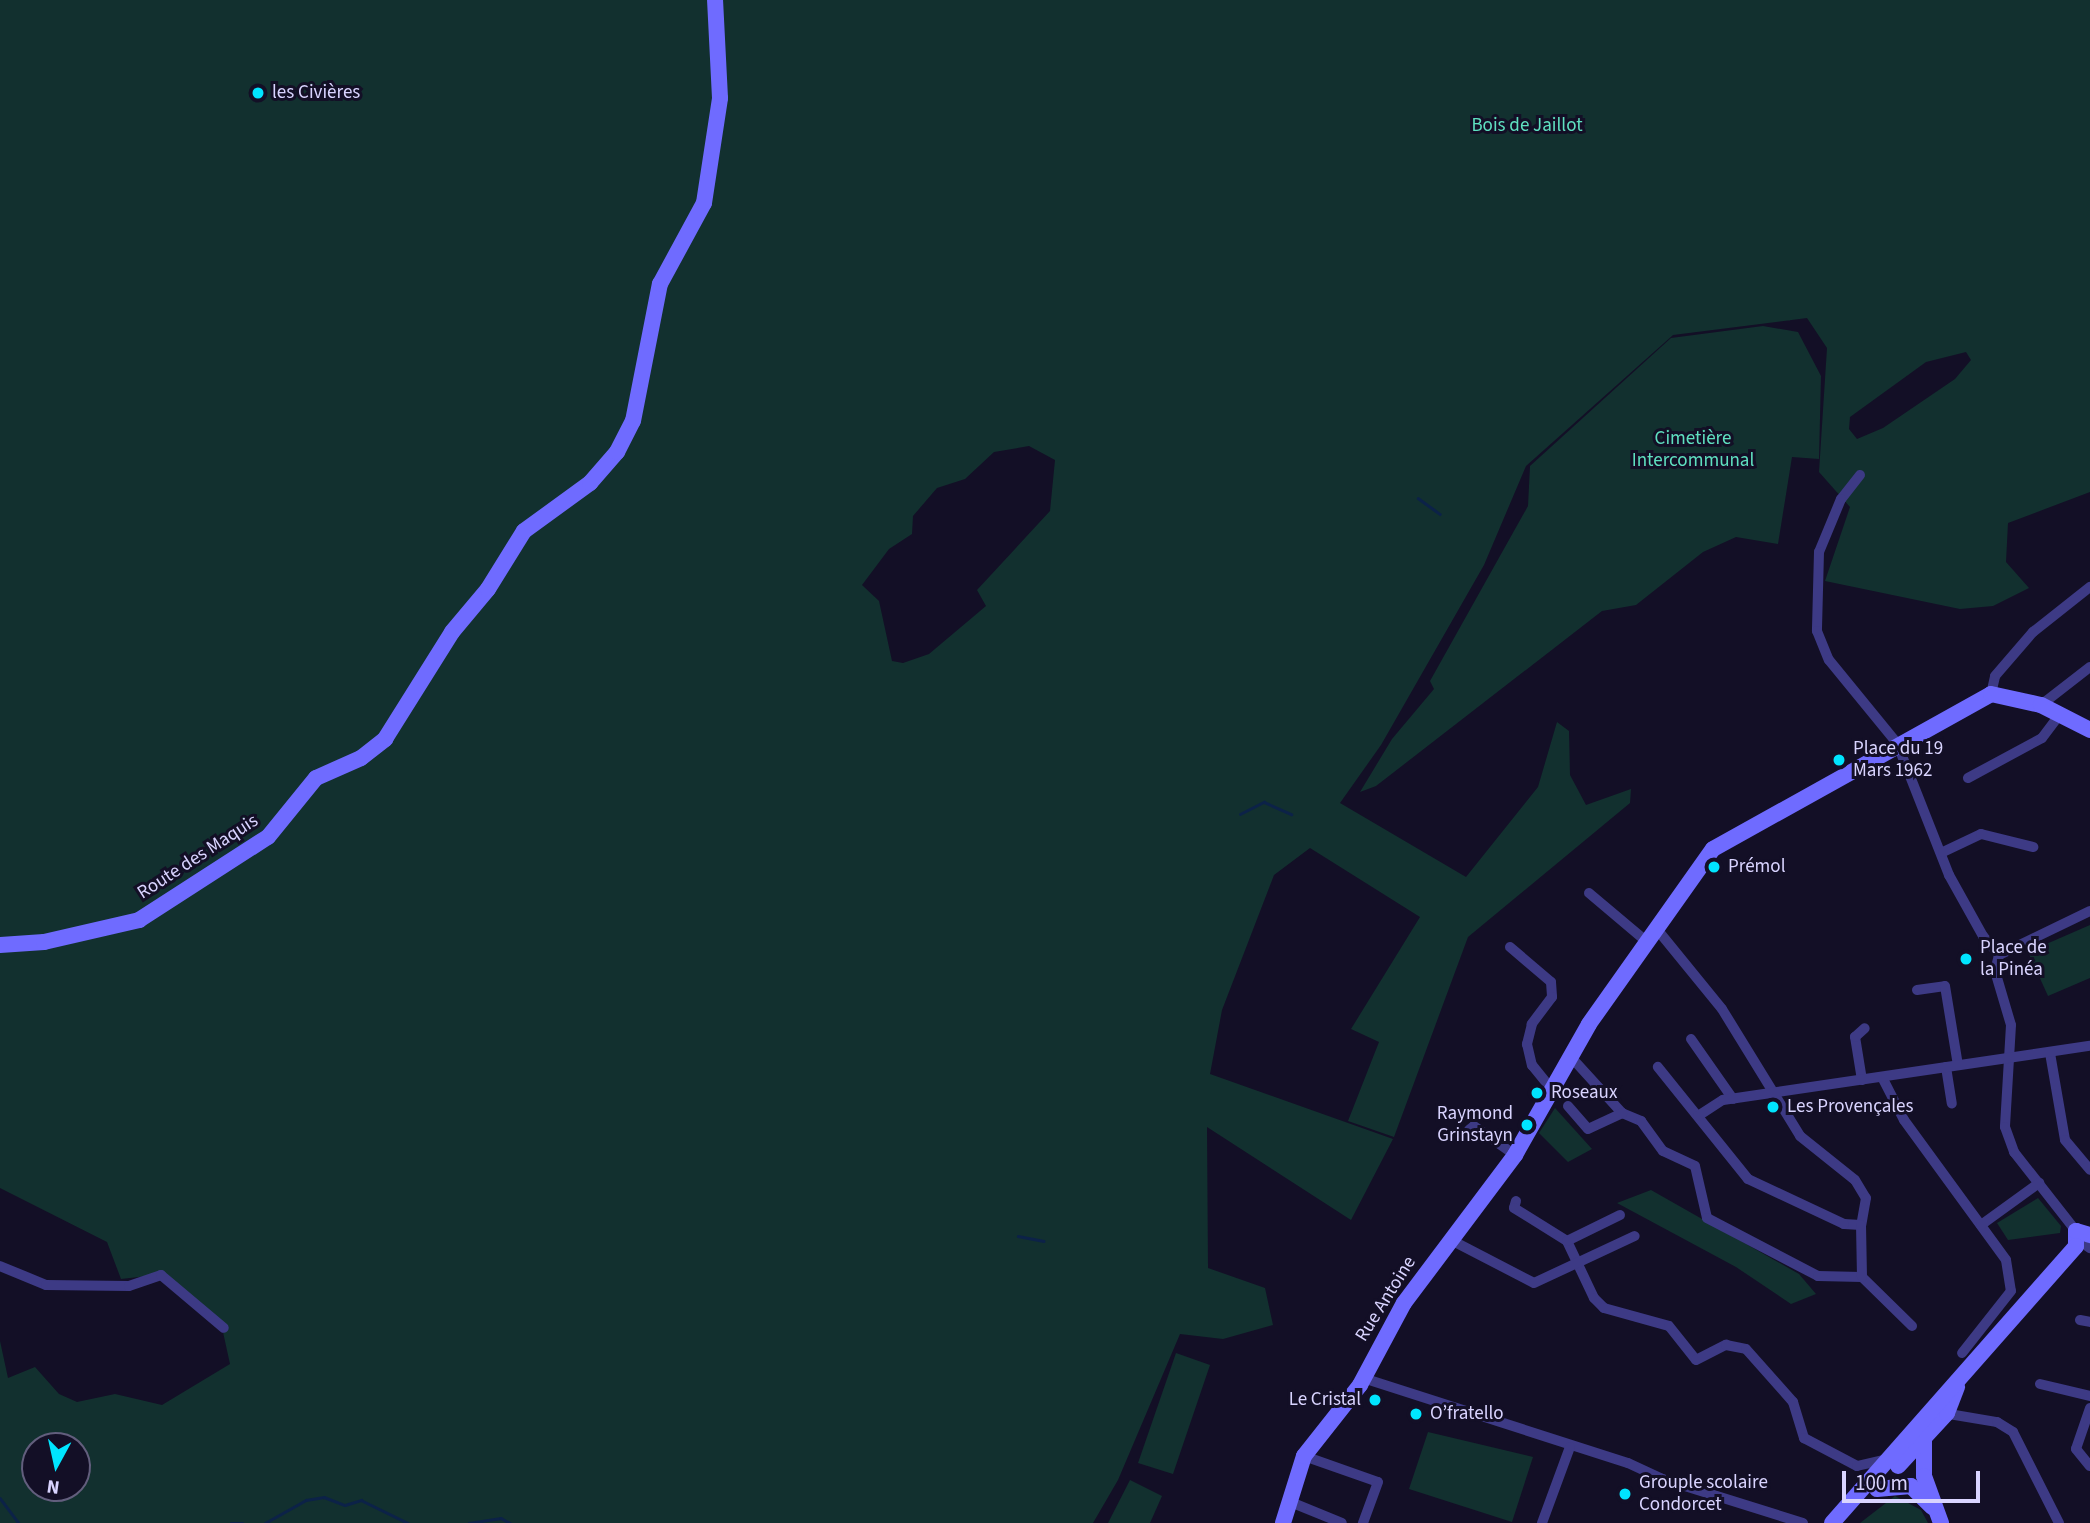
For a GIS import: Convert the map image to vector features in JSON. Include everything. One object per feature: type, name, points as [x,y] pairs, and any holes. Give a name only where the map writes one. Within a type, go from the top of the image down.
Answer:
[{"type":"street","name":"Route des Maquis","points":[[0,945],[113,929],[155,912],[268,837],[313,782],[361,758],[385,739],[452,632],[488,589],[524,531],[590,483],[624,442],[636,410],[660,284],[704,204],[720,98],[715,0]]},
{"type":"street","points":[[1860,475],[1840,500],[1819,552],[1817,631],[1829,660],[1897,743],[1943,852],[1949,875],[1983,936],[1999,955]]},
{"type":"street","points":[[2090,587],[2034,632],[1995,676],[1991,694],[2041,705],[2090,730]]},
{"type":"street","points":[[2041,705],[2090,667]]},
{"type":"street","name":"Rue Antoine","points":[[1283,1523],[1304,1456],[1363,1378],[1404,1303],[1515,1155],[1571,1057],[1651,934],[1713,849],[1897,743],[1991,694]]},
{"type":"street","points":[[1968,778],[2042,738],[2061,713]]},
{"type":"street","points":[[1943,852],[1981,834],[2034,847]]},
{"type":"street","points":[[1589,893],[1651,934],[1722,1009],[1800,1136],[1855,1180],[1866,1198],[1861,1225],[1862,1278]]},
{"type":"street","points":[[1999,955],[2090,911]]},
{"type":"street","points":[[1510,947],[1551,982],[1552,997],[1532,1024],[1527,1044],[1532,1065],[1549,1099]]},
{"type":"street","points":[[1898,1462],[1930,1412],[2086,1238],[2014,1152],[2005,1127],[2011,1025],[1995,971],[1999,955]]},
{"type":"street","points":[[1917,990],[1945,986],[1958,1065]]},
{"type":"street","points":[[1863,1080],[1855,1037],[1865,1028]]},
{"type":"street","points":[[1691,1039],[1734,1099]]},
{"type":"street","points":[[1698,1116],[1734,1099],[2090,1046]]},
{"type":"street","points":[[2050,1053],[2065,1140],[2087,1162]]},
{"type":"street","points":[[1571,1057],[1622,1113],[1641,1121],[1663,1151],[1695,1166],[1707,1218],[1818,1276],[1862,1278],[1912,1326]]},
{"type":"street","points":[[1945,1067],[1952,1104]]},
{"type":"street","points":[[1658,1068],[1748,1179],[1844,1224],[1861,1225]]},
{"type":"street","points":[[1882,1077],[1904,1120],[2006,1260],[2011,1291],[1962,1353]]},
{"type":"street","points":[[1568,1106],[1588,1129],[1622,1113]]},
{"type":"street","points":[[1469,1130],[1474,1126],[1515,1155]]},
{"type":"street","points":[[1981,1225],[2039,1183]]},
{"type":"street","points":[[1516,1201],[1514,1208],[1567,1241],[1577,1264],[1605,1308],[1669,1326],[1696,1360],[1726,1345],[1746,1349],[1793,1402],[1804,1438],[1848,1462],[1898,1462],[1917,1481],[1941,1523]]},
{"type":"street","points":[[1567,1241],[1620,1215]]},
{"type":"street","points":[[1451,1240],[1527,1281],[1577,1264],[1635,1236]]},
{"type":"street","points":[[0,1266],[47,1285],[129,1286],[161,1275],[224,1328]]},
{"type":"street","points":[[1839,1523],[1947,1413],[1965,1373]]},
{"type":"street","points":[[1363,1378],[1600,1456],[1625,1470],[1803,1523]]},
{"type":"street","points":[[2040,1384],[2090,1396]]},
{"type":"street","points":[[1947,1413],[1949,1391]]},
{"type":"street","points":[[2090,1408],[2076,1449],[2090,1466]]},
{"type":"street","points":[[1930,1412],[1997,1422],[2013,1432],[2059,1523]]},
{"type":"street","points":[[1917,1481],[1925,1438]]},
{"type":"street","points":[[1542,1523],[1570,1447]]},
{"type":"street","points":[[1304,1456],[1378,1482],[1363,1523]]},
{"type":"street","points":[[1864,1464],[1876,1484]]},
{"type":"street","points":[[1832,1523],[1876,1484],[1917,1481]]},
{"type":"street","points":[[1288,1501],[1342,1523]]},
{"type":"street","points":[[1760,1512],[1778,1523]]},
{"type":"green space","name":"Bois de Jaillot","points":[[0,0],[2090,0],[2090,492],[2008,523],[2006,562],[2029,588],[1993,606],[1960,609],[1825,581],[1850,507],[1819,472],[1827,348],[1807,318],[1673,335],[1526,466],[1484,565],[1381,745],[1340,803],[1466,877],[1538,787],[1557,722],[1569,731],[1570,775],[1586,805],[1631,789],[1630,803],[1468,937],[1394,1137],[1348,1121],[1379,1042],[1351,1029],[1420,917],[1310,848],[1274,875],[1222,1010],[1210,1074],[1393,1139],[1351,1220],[1207,1127],[1208,1268],[1265,1288],[1273,1325],[1223,1339],[1180,1334],[1118,1480],[1093,1523],[0,1523],[0,1341],[8,1378],[35,1367],[59,1394],[77,1402],[115,1394],[162,1405],[230,1364],[223,1332],[156,1275],[121,1279],[107,1242],[0,1188]],"holes":[[[1966,352],[1971,360],[1955,379],[1883,428],[1857,439],[1849,429],[1850,417],[1926,362]],[[1029,446],[1055,460],[1050,511],[977,590],[986,606],[929,654],[903,663],[892,661],[879,601],[862,585],[889,549],[912,534],[913,516],[937,488],[965,479],[994,452]]]},
{"type":"green space","name":"Cimetière Intercommunal","points":[[1763,326],[1798,332],[1821,376],[1819,459],[1792,457],[1778,544],[1736,537],[1703,552],[1636,605],[1602,611],[1376,786],[1360,792],[1392,739],[1434,689],[1430,681],[1528,506],[1530,466],[1671,338]]},
{"type":"green space","points":[[2090,925],[2090,978],[2048,996],[2028,952]]},
{"type":"green space","points":[[1555,1108],[1592,1149],[1568,1162],[1539,1133]]},
{"type":"green space","points":[[1651,1190],[1799,1274],[1816,1294],[1791,1304],[1736,1267],[1617,1203]]},
{"type":"green space","points":[[2038,1198],[2061,1226],[2060,1233],[2008,1240],[1997,1223]]},
{"type":"green space","points":[[1176,1353],[1210,1365],[1173,1474],[1138,1463]]},
{"type":"green space","points":[[1428,1432],[1533,1457],[1512,1522],[1409,1489]]},
{"type":"green space","points":[[1130,1480],[1162,1496],[1150,1523],[1108,1523]]},
{"type":"green space","points":[[1895,1496],[1921,1510],[1928,1523],[1860,1523]]},
{"type":"waterway","points":[[1418,498],[1440,514]]},
{"type":"waterway","points":[[1240,814],[1264,802],[1291,814]]},
{"type":"waterway","points":[[1018,1236],[1044,1241]]},
{"type":"waterway","points":[[265,1523],[306,1500],[324,1497],[345,1505],[361,1500],[408,1523]]},
{"type":"waterway","points":[[0,1498],[19,1523]]},
{"type":"waterway","points":[[469,1523],[501,1518],[510,1523]]},
{"type":"waterway","points":[[231,1523],[243,1523]]},
{"type":"place","name":"les Civières","points":[[258,93]]},
{"type":"place","name":"Place du 19 Mars 1962","points":[[1839,760]]},
{"type":"place","name":"Prémol","points":[[1714,867]]},
{"type":"place","name":"Place de la Pinéa","points":[[1966,959]]},
{"type":"place","name":"Roseaux","points":[[1537,1093]]},
{"type":"place","name":"Les Provençales","points":[[1773,1107]]},
{"type":"place","name":"Raymond Grinstayn","points":[[1527,1125]]},
{"type":"place","name":"Le Cristal","points":[[1375,1400]]},
{"type":"place","name":"O’fratello","points":[[1416,1414]]},
{"type":"place","name":"Grouple scolaire Condorcet","points":[[1625,1494]]}]
